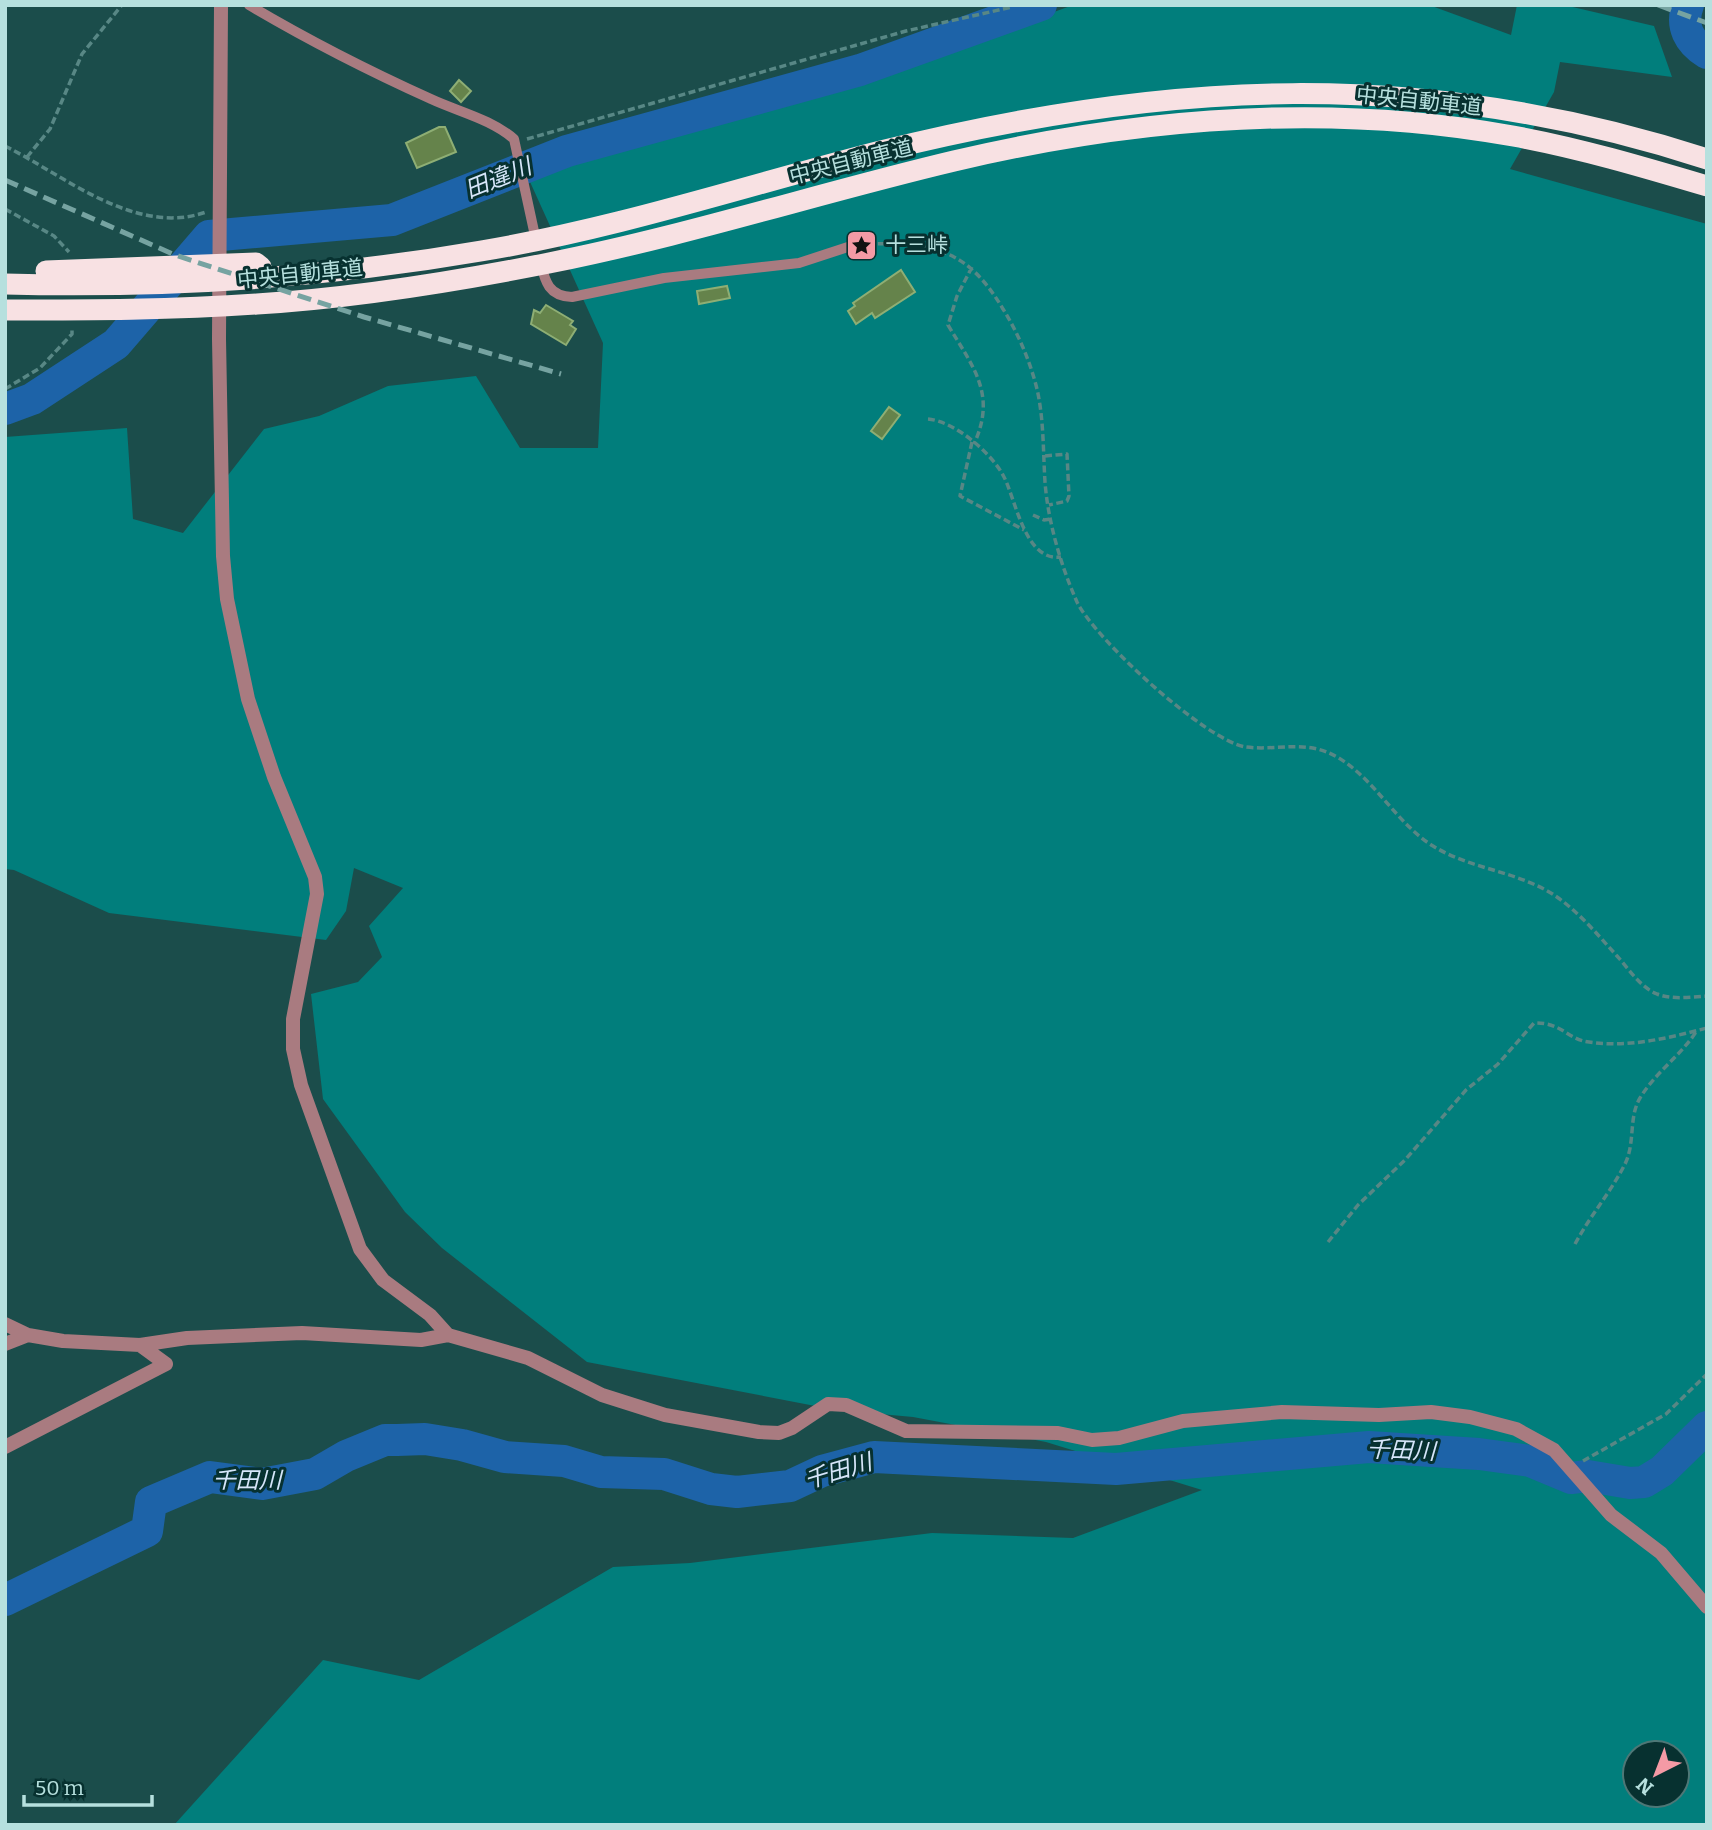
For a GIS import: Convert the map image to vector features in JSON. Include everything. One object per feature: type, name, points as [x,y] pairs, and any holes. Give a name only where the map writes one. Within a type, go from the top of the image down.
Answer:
[{"type":"highway","name":"中央自動車道","points":[[60,278],[256,263],[272,276],[481,251],[548,238],[877,152],[1022,120],[1164,99],[1239,93],[1372,93],[1456,102],[1590,126],[1707,159]]},
{"type":"highway","name":"中央自動車道","points":[[5,310],[259,304],[354,295],[549,263],[1029,145],[1155,125],[1241,118],[1370,119],[1502,135],[1585,152],[1707,186]]},
{"type":"highway","points":[[5,270],[60,278]]},
{"type":"highway","points":[[5,284],[60,278]]},
{"type":"highway","points":[[5,318],[59,310]]},
{"type":"street","points":[[221,5],[223,556],[227,599],[248,699],[274,777],[314,877],[317,894],[293,1019],[297,1069],[360,1248],[383,1280],[430,1315],[449,1335]]},
{"type":"street","points":[[5,1324],[28,1335],[63,1342],[140,1345],[187,1338],[302,1333],[421,1340],[449,1335],[528,1358],[603,1395],[665,1415],[703,1419],[759,1432],[779,1433],[792,1428],[828,1404],[846,1405],[906,1431],[1058,1433],[1092,1440],[1119,1438],[1206,1418],[1282,1412],[1379,1415],[1431,1412],[1470,1417],[1516,1429],[1554,1450],[1611,1515],[1661,1553],[1707,1607]]},
{"type":"street","points":[[5,1344],[28,1335]]},
{"type":"street","points":[[5,1447],[166,1364],[140,1345]]},
{"type":"lane","points":[[248,5],[315,43],[432,100],[501,129],[515,146],[546,285],[561,297],[746,267],[799,263],[854,245]]},
{"type":"path","points":[[27,157],[50,129],[82,54],[122,5]]},
{"type":"path","points":[[515,146],[906,31],[1012,7]]},
{"type":"path","points":[[5,146],[83,190],[150,217],[183,218],[221,212]]},
{"type":"path","points":[[854,245],[898,243],[941,251],[972,266],[986,280],[1028,359],[1040,408],[1051,519],[1079,606],[1154,688],[1204,726],[1244,747],[1300,745],[1336,756],[1357,771],[1433,846],[1453,857],[1536,885],[1555,895],[1602,939],[1646,988],[1660,995],[1678,998],[1707,996]]},
{"type":"path","points":[[972,266],[957,296],[948,325],[979,377],[984,396],[985,421],[973,443],[960,496],[1024,530],[1047,556],[1062,557]]},
{"type":"path","points":[[928,419],[940,420],[973,443],[1004,475],[1024,530]]},
{"type":"path","points":[[1045,456],[1067,454],[1069,496],[1067,500],[1049,505]]},
{"type":"path","points":[[1032,515],[1051,519]]},
{"type":"path","points":[[1328,1242],[1335,1230],[1405,1160],[1466,1090],[1498,1065],[1534,1023],[1550,1022],[1586,1042],[1654,1042],[1707,1028]]},
{"type":"path","points":[[1576,1244],[1625,1165],[1633,1141],[1634,1111],[1640,1097],[1684,1051],[1697,1031]]},
{"type":"path","points":[[1572,1468],[1666,1414],[1707,1374]]},
{"type":"shaded area","points":[[1073,5],[1429,5],[1511,35],[1517,5],[1564,5],[1654,26],[1672,77],[1560,62],[1554,92],[1510,169],[1707,224],[1707,1825],[174,1825],[323,1660],[419,1680],[613,1567],[690,1563],[932,1533],[1073,1538],[1202,1490],[1046,1442],[913,1417],[836,1410],[587,1362],[442,1248],[405,1212],[323,1099],[311,994],[358,982],[382,957],[369,926],[403,888],[354,868],[346,911],[326,940],[109,913],[14,870],[5,869],[5,437],[127,428],[133,519],[183,533],[264,429],[319,416],[388,386],[476,376],[520,448],[598,448],[603,343],[526,173],[618,144],[869,80]]},
{"type":"building","points":[[459,80],[471,91],[461,102],[450,91]]},
{"type":"building","points":[[439,127],[445,127],[456,152],[417,168],[406,143]]},
{"type":"building","points":[[901,270],[915,292],[875,318],[872,313],[856,324],[848,311],[855,306],[853,303]]},
{"type":"building","points":[[727,286],[730,298],[699,304],[697,291]]},
{"type":"building","points":[[546,305],[573,321],[570,325],[576,329],[566,345],[531,324],[534,310],[540,313]]},
{"type":"building","points":[[889,407],[900,415],[882,439],[871,431]]},
{"type":"waterway","name":"田違川","points":[[5,409],[32,399],[116,344],[209,236],[392,220],[567,151],[860,70],[1041,5]]},
{"type":"waterway","name":"田違川","points":[[1688,5],[1685,20],[1688,33],[1695,44],[1707,53]]},
{"type":"waterway","name":"千田川","points":[[5,1600],[147,1531],[151,1502],[210,1477],[262,1484],[315,1474],[346,1456],[385,1440],[425,1439],[462,1445],[505,1457],[564,1461],[601,1472],[664,1474],[711,1489],[737,1492],[790,1486],[822,1471],[874,1457],[1116,1469],[1369,1447],[1479,1454],[1530,1461],[1571,1478],[1588,1476],[1630,1483],[1644,1482],[1662,1471],[1707,1427]]},
{"type":"railway","points":[[1658,5],[1707,23]]},
{"type":"railway","points":[[5,180],[175,255],[364,317],[561,374]]},
{"type":"place","name":"十三峠","points":[[862,245]]}]
